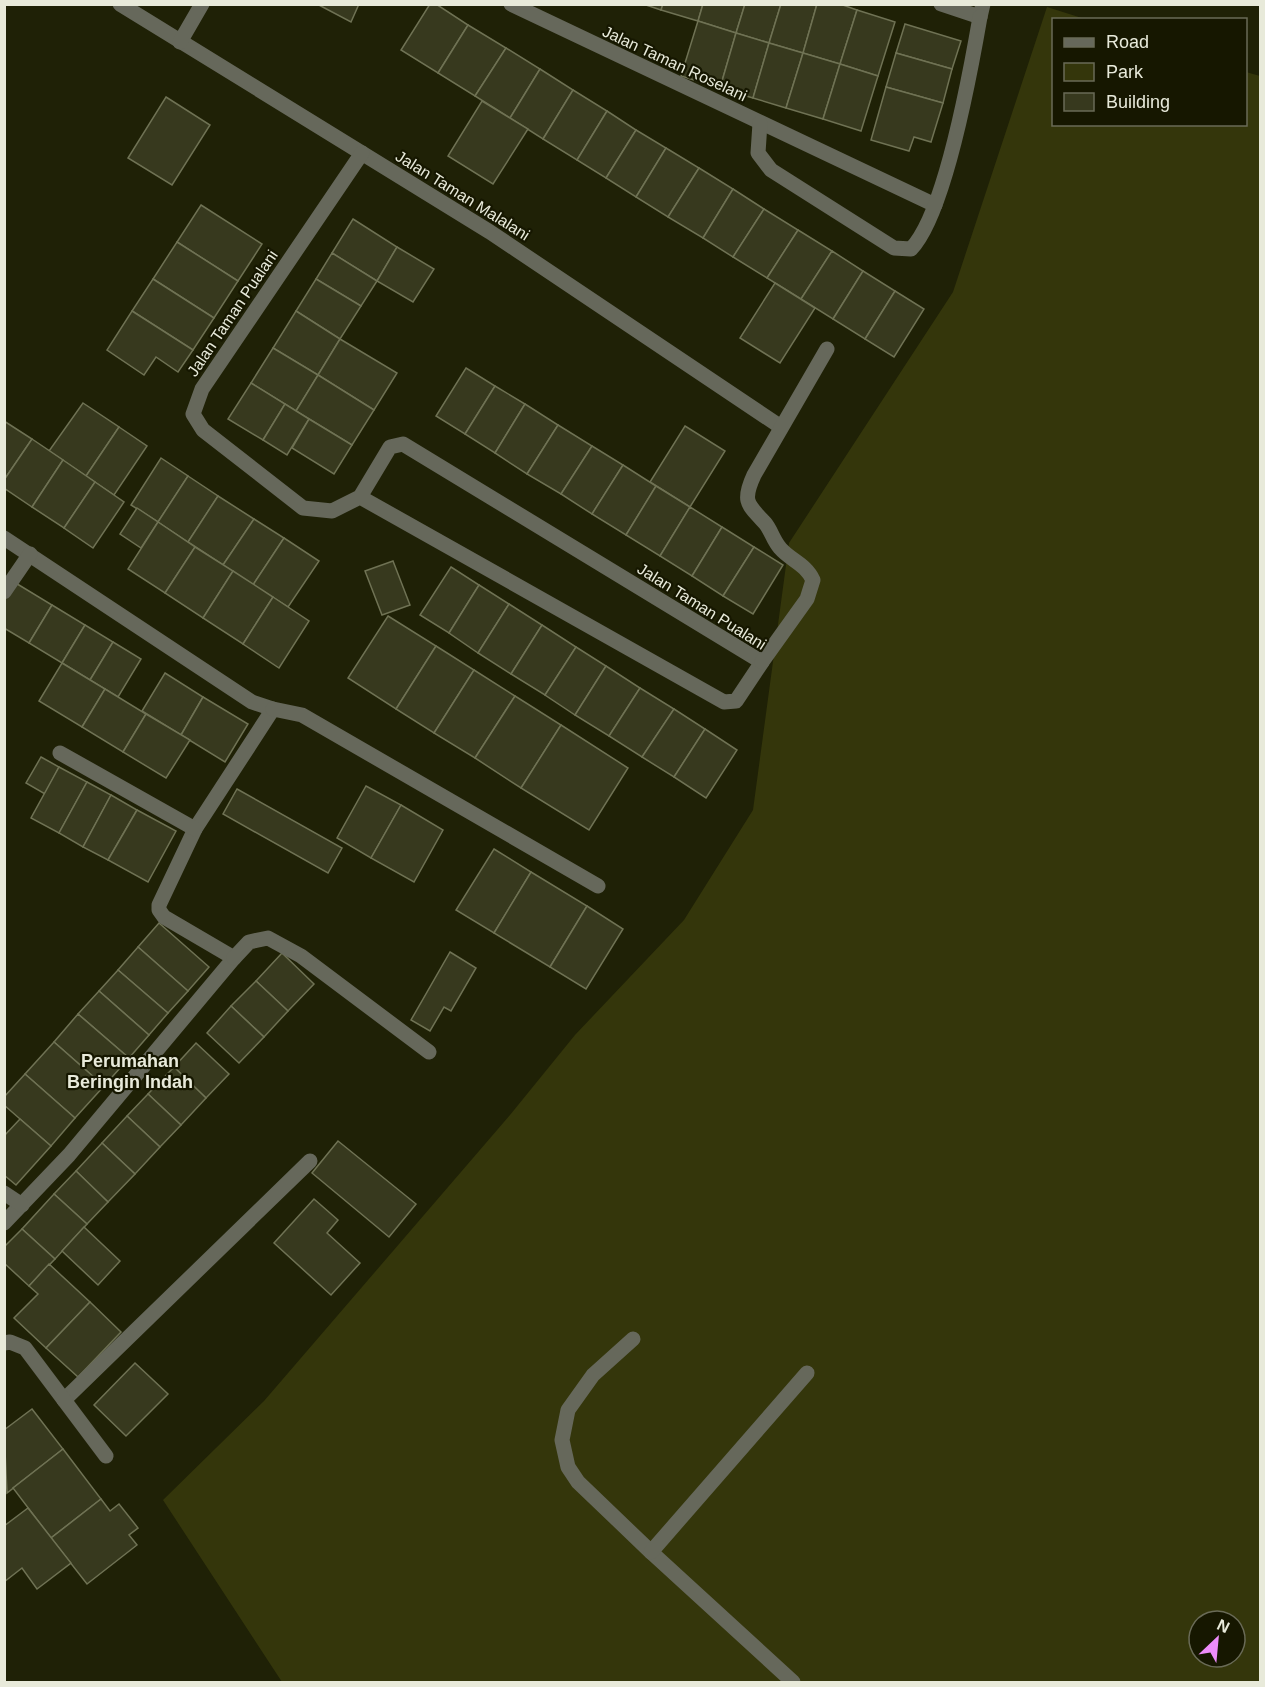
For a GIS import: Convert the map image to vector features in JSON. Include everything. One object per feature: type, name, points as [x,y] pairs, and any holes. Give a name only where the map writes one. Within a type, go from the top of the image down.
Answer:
[{"type":"street","name":"Jalan Taman Malalani","points":[[120,4],[489,232],[781,427]]},
{"type":"street","points":[[180,42],[202,4]]},
{"type":"street","name":"Jalan Taman Roselani","points":[[511,4],[935,206]]},
{"type":"street","points":[[760,123],[758,153],[771,170],[894,248],[910,249],[917,243],[935,206],[969,84],[982,11],[941,4]]},
{"type":"street","name":"Jalan Taman Pualani","points":[[360,497],[724,702],[736,701],[762,662],[403,444],[390,447],[360,497],[332,511],[303,508],[203,430],[193,414],[202,389],[362,153]]},
{"type":"street","points":[[762,662],[807,599],[813,580],[802,565],[779,547],[770,530],[752,512],[747,501],[750,484],[827,349]]},
{"type":"street","points":[[4,538],[252,702],[302,715],[598,886]]},
{"type":"street","points":[[4,592],[30,554]]},
{"type":"street","points":[[234,958],[164,917],[159,910],[195,829],[273,709]]},
{"type":"street","points":[[60,753],[195,829]]},
{"type":"street","points":[[4,1223],[69,1155],[249,942],[268,939],[301,956],[429,1052]]},
{"type":"street","points":[[64,1400],[310,1161]]},
{"type":"street","points":[[4,1193],[22,1205]]},
{"type":"street","points":[[633,1339],[593,1375],[568,1410],[562,1440],[568,1467],[578,1482],[793,1683]]},
{"type":"street","points":[[4,1343],[9,1342],[25,1348],[106,1456]]},
{"type":"street","points":[[651,1552],[807,1373]]},
{"type":"green space","points":[[1047,7],[1082,18],[1052,18],[1052,126],[1247,126],[1247,72],[1260,76],[1260,1682],[282,1682],[163,1500],[264,1401],[510,1115],[575,1035],[684,920],[753,810],[789,543],[953,292]]},
{"type":"building","points":[[317,4],[359,4],[351,22]]},
{"type":"building","points":[[430,4],[436,4],[468,25],[438,73],[401,50]]},
{"type":"building","points":[[643,4],[663,4],[661,10]]},
{"type":"building","points":[[663,4],[703,4],[698,21],[661,10]]},
{"type":"building","points":[[703,4],[745,4],[736,33],[698,21]]},
{"type":"building","points":[[745,4],[781,4],[769,43],[736,33]]},
{"type":"building","points":[[781,4],[817,4],[803,53],[769,43]]},
{"type":"building","points":[[817,4],[840,4],[857,10],[840,64],[803,53]]},
{"type":"building","points":[[857,10],[895,22],[878,76],[840,64]]},
{"type":"building","points":[[698,21],[736,33],[720,88],[681,76]]},
{"type":"building","points":[[905,24],[961,41],[952,69],[896,53]]},
{"type":"building","points":[[468,25],[506,48],[475,96],[438,73]]},
{"type":"building","points":[[736,33],[769,43],[753,98],[720,88]]},
{"type":"building","points":[[769,43],[803,53],[786,108],[753,98]]},
{"type":"building","points":[[506,48],[540,69],[510,118],[475,96]]},
{"type":"building","points":[[803,53],[840,64],[823,119],[786,108]]},
{"type":"building","points":[[896,53],[952,69],[943,103],[886,87]]},
{"type":"building","points":[[840,64],[878,76],[861,131],[823,119]]},
{"type":"building","points":[[540,69],[573,90],[543,139],[510,118]]},
{"type":"building","points":[[886,87],[943,103],[931,142],[914,137],[909,151],[871,140]]},
{"type":"building","points":[[573,90],[607,111],[577,160],[543,139]]},
{"type":"building","points":[[166,97],[210,125],[172,185],[128,158]]},
{"type":"building","points":[[482,101],[528,129],[493,184],[448,156]]},
{"type":"building","points":[[607,111],[636,130],[606,178],[577,160]]},
{"type":"building","points":[[636,130],[666,148],[636,197],[606,178]]},
{"type":"building","points":[[666,148],[699,168],[668,217],[636,197]]},
{"type":"building","points":[[699,168],[733,189],[703,238],[668,217]]},
{"type":"building","points":[[733,189],[764,209],[733,257],[703,238]]},
{"type":"building","points":[[201,205],[262,244],[238,281],[177,242]]},
{"type":"building","points":[[764,209],[798,230],[767,278],[733,257]]},
{"type":"building","points":[[353,219],[397,247],[377,281],[332,253]]},
{"type":"building","points":[[798,230],[832,251],[801,299],[767,278]]},
{"type":"building","points":[[177,242],[238,281],[214,318],[153,279]]},
{"type":"building","points":[[397,247],[434,269],[413,302],[377,281]]},
{"type":"building","points":[[832,251],[863,271],[833,319],[801,299]]},
{"type":"building","points":[[332,253],[377,281],[361,306],[316,279]]},
{"type":"building","points":[[863,271],[895,291],[865,339],[833,319]]},
{"type":"building","points":[[153,279],[214,318],[193,350],[132,311]]},
{"type":"building","points":[[316,279],[361,306],[340,339],[296,311]]},
{"type":"building","points":[[775,283],[815,308],[780,363],[740,338]]},
{"type":"building","points":[[895,291],[924,309],[894,357],[865,339]]},
{"type":"building","points":[[132,311],[193,350],[178,372],[156,357],[144,375],[107,350]]},
{"type":"building","points":[[296,311],[340,339],[318,375],[273,348]]},
{"type":"building","points":[[340,339],[397,373],[374,410],[318,375]]},
{"type":"building","points":[[273,348],[318,375],[296,411],[251,383]]},
{"type":"building","points":[[466,368],[495,386],[465,434],[436,416]]},
{"type":"building","points":[[318,375],[374,410],[352,445],[296,411]]},
{"type":"building","points":[[251,383],[285,404],[263,440],[228,419]]},
{"type":"building","points":[[495,386],[525,404],[495,453],[465,434]]},
{"type":"building","points":[[83,403],[119,427],[86,476],[49,451]]},
{"type":"building","points":[[285,404],[309,419],[287,455],[263,440]]},
{"type":"building","points":[[525,404],[558,425],[527,474],[495,453]]},
{"type":"building","points":[[309,419],[352,445],[334,474],[292,448]]},
{"type":"building","points":[[4,421],[32,439],[4,480]]},
{"type":"building","points":[[558,425],[592,446],[561,494],[527,474]]},
{"type":"building","points":[[685,426],[725,451],[690,507],[650,482]]},
{"type":"building","points":[[119,427],[147,446],[114,495],[86,476]]},
{"type":"building","points":[[32,439],[63,460],[32,507],[4,488],[4,480]]},
{"type":"building","points":[[592,446],[623,465],[592,514],[561,494]]},
{"type":"building","points":[[161,458],[188,476],[158,522],[131,505]]},
{"type":"building","points":[[63,460],[95,482],[64,528],[32,507]]},
{"type":"building","points":[[623,465],[656,486],[626,535],[592,514]]},
{"type":"building","points":[[188,476],[218,496],[188,542],[158,522]]},
{"type":"building","points":[[95,482],[124,502],[93,548],[64,528]]},
{"type":"building","points":[[656,486],[690,507],[660,556],[626,535]]},
{"type":"building","points":[[218,496],[254,519],[223,565],[188,542]]},
{"type":"building","points":[[690,507],[722,527],[692,576],[660,556]]},
{"type":"building","points":[[137,508],[158,522],[141,548],[120,534]]},
{"type":"building","points":[[254,519],[284,538],[253,585],[223,565]]},
{"type":"building","points":[[158,522],[195,547],[165,593],[128,569]]},
{"type":"building","points":[[722,527],[754,547],[723,596],[692,576]]},
{"type":"building","points":[[284,538],[319,561],[288,607],[253,585]]},
{"type":"building","points":[[195,547],[233,571],[203,618],[165,593]]},
{"type":"building","points":[[754,547],[783,565],[753,614],[723,596]]},
{"type":"building","points":[[393,561],[410,605],[382,615],[365,571]]},
{"type":"building","points":[[451,567],[479,585],[449,633],[420,615]]},
{"type":"building","points":[[233,571],[273,597],[243,644],[203,618]]},
{"type":"building","points":[[14,582],[52,605],[29,643],[4,628],[4,597]]},
{"type":"building","points":[[479,585],[509,604],[478,653],[449,633]]},
{"type":"building","points":[[273,597],[309,621],[279,668],[243,644]]},
{"type":"building","points":[[509,604],[542,625],[511,674],[478,653]]},
{"type":"building","points":[[52,605],[85,625],[62,663],[29,643]]},
{"type":"building","points":[[388,616],[436,646],[396,709],[348,678]]},
{"type":"building","points":[[85,625],[113,642],[90,680],[62,663]]},
{"type":"building","points":[[542,625],[576,647],[545,695],[511,674]]},
{"type":"building","points":[[113,642],[141,659],[118,697],[90,680]]},
{"type":"building","points":[[436,646],[474,670],[434,733],[396,709]]},
{"type":"building","points":[[576,647],[606,666],[575,715],[545,695]]},
{"type":"building","points":[[62,663],[105,689],[82,727],[39,701]]},
{"type":"building","points":[[606,666],[640,688],[609,736],[575,715]]},
{"type":"building","points":[[474,670],[515,696],[475,758],[434,733]]},
{"type":"building","points":[[165,673],[203,697],[181,735],[142,711]]},
{"type":"building","points":[[640,688],[674,709],[642,757],[609,736]]},
{"type":"building","points":[[105,689],[146,714],[123,752],[82,727]]},
{"type":"building","points":[[515,696],[561,725],[521,788],[475,758]]},
{"type":"building","points":[[203,697],[248,724],[225,762],[181,735]]},
{"type":"building","points":[[674,709],[705,729],[674,777],[642,757]]},
{"type":"building","points":[[146,714],[190,740],[166,778],[123,752]]},
{"type":"building","points":[[561,725],[628,768],[589,830],[521,788]]},
{"type":"building","points":[[705,729],[737,750],[706,798],[674,777]]},
{"type":"building","points":[[41,757],[59,767],[45,794],[26,783]]},
{"type":"building","points":[[59,767],[87,782],[59,833],[31,818]]},
{"type":"building","points":[[87,782],[111,795],[83,847],[59,833]]},
{"type":"building","points":[[366,786],[401,805],[371,858],[337,838]]},
{"type":"building","points":[[237,789],[342,848],[328,873],[223,814]]},
{"type":"building","points":[[111,795],[137,810],[108,860],[83,847]]},
{"type":"building","points":[[401,805],[443,830],[414,882],[371,858]]},
{"type":"building","points":[[137,810],[176,831],[148,882],[108,860]]},
{"type":"building","points":[[494,849],[531,872],[494,933],[456,910]]},
{"type":"building","points":[[531,872],[587,906],[550,967],[494,933]]},
{"type":"building","points":[[587,906],[623,929],[586,989],[550,967]]},
{"type":"building","points":[[159,923],[209,967],[188,991],[138,947]]},
{"type":"building","points":[[138,947],[188,991],[168,1013],[118,970]]},
{"type":"building","points":[[450,952],[476,968],[451,1011],[444,1007],[430,1031],[411,1020]]},
{"type":"building","points":[[282,953],[314,984],[288,1011],[256,981]]},
{"type":"building","points":[[118,970],[168,1013],[149,1035],[99,991]]},
{"type":"building","points":[[256,981],[288,1011],[264,1037],[231,1006]]},
{"type":"building","points":[[99,991],[149,1035],[129,1058],[78,1014]]},
{"type":"building","points":[[231,1006],[264,1037],[239,1063],[207,1033]]},
{"type":"building","points":[[78,1014],[129,1058],[104,1086],[54,1042]]},
{"type":"building","points":[[54,1042],[104,1086],[75,1118],[25,1074]]},
{"type":"building","points":[[196,1043],[229,1074],[206,1098],[174,1067]]},
{"type":"building","points":[[174,1067],[206,1098],[181,1125],[148,1094]]},
{"type":"building","points":[[25,1074],[75,1118],[51,1146],[4,1105],[4,1097]]},
{"type":"building","points":[[148,1094],[181,1125],[160,1147],[127,1116]]},
{"type":"building","points":[[127,1116],[160,1147],[135,1174],[102,1143]]},
{"type":"building","points":[[20,1119],[51,1146],[16,1185],[4,1175],[4,1136]]},
{"type":"building","points":[[338,1141],[416,1204],[389,1237],[312,1173]]},
{"type":"building","points":[[102,1143],[135,1174],[108,1202],[76,1171]]},
{"type":"building","points":[[76,1171],[108,1202],[87,1224],[54,1194]]},
{"type":"building","points":[[54,1194],[87,1224],[55,1259],[22,1229]]},
{"type":"building","points":[[314,1199],[338,1220],[327,1233],[360,1263],[331,1295],[274,1243]]},
{"type":"building","points":[[84,1227],[120,1261],[98,1285],[62,1251]]},
{"type":"building","points":[[22,1229],[55,1259],[29,1286],[4,1263],[4,1247]]},
{"type":"building","points":[[49,1264],[90,1302],[46,1348],[14,1318],[38,1294],[29,1286]]},
{"type":"building","points":[[90,1302],[121,1332],[78,1377],[46,1348]]},
{"type":"building","points":[[135,1363],[168,1394],[126,1436],[94,1405]]},
{"type":"building","points":[[32,1409],[63,1449],[7,1493],[4,1430]]},
{"type":"building","points":[[63,1449],[101,1499],[51,1538],[13,1488]]},
{"type":"building","points":[[101,1499],[110,1511],[119,1504],[138,1528],[129,1535],[137,1545],[87,1584],[51,1538]]},
{"type":"building","points":[[28,1508],[71,1563],[37,1589],[22,1568],[4,1582],[4,1526]]},
{"type":"district","name":"Perumahan Beringin Indah","points":[[130,1071]]}]
